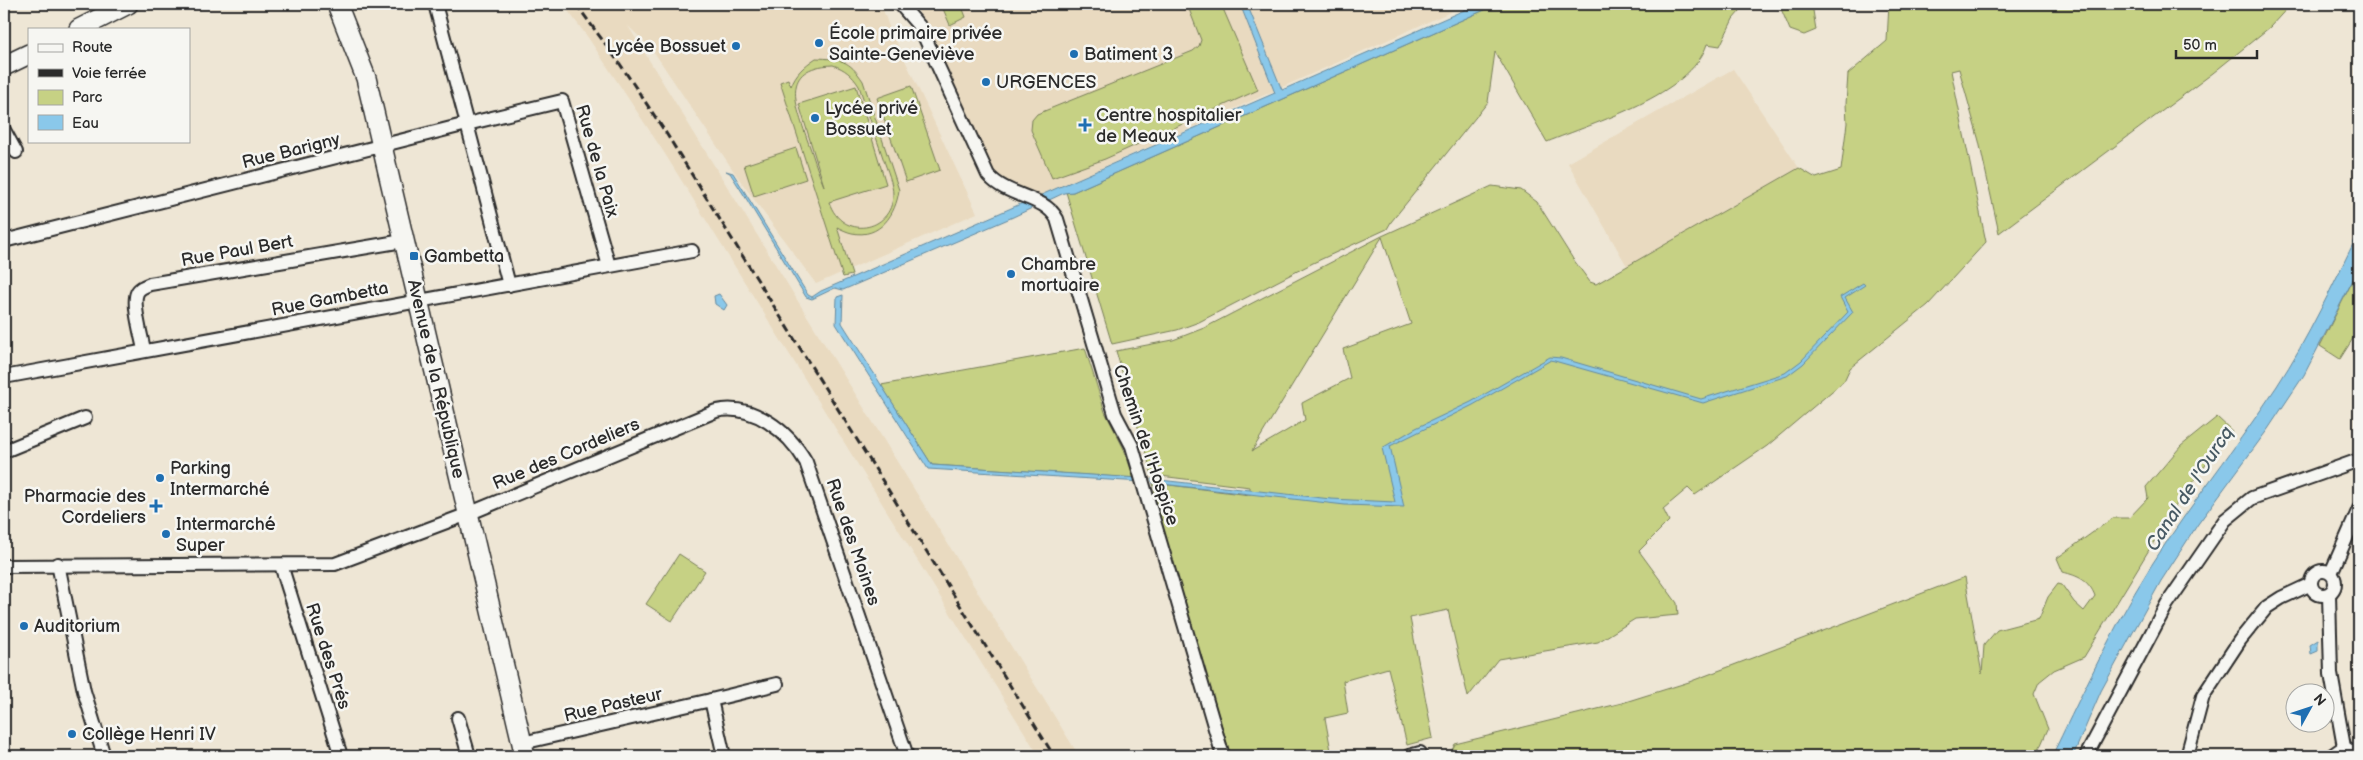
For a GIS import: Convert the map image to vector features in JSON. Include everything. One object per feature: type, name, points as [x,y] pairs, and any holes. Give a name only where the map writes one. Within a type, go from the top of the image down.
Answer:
[{"type":"street","points":[[80,28],[128,4]]},
{"type":"street","name":"Avenue de la République","points":[[337,4],[366,78],[524,750]]},
{"type":"street","points":[[434,4],[509,284]]},
{"type":"street","name":"Chemin de l'Hospice","points":[[900,4],[920,27],[988,175],[1006,190],[1046,207],[1057,219],[1115,414],[1132,446],[1223,756]]},
{"type":"street","points":[[4,66],[28,54]]},
{"type":"street","name":"Rue de la Paix","points":[[467,124],[562,101],[609,266]]},
{"type":"street","name":"Rue Barigny","points":[[4,241],[467,124]]},
{"type":"street","points":[[4,130],[16,152]]},
{"type":"street","name":"Rue Paul Bert","points":[[144,350],[136,304],[137,294],[142,288],[150,284],[403,241]]},
{"type":"street","name":"Rue Gambetta","points":[[4,377],[692,251]]},
{"type":"street","name":"Rue des Moines","points":[[700,418],[716,411],[735,409],[764,420],[789,438],[798,449],[817,490],[907,756]]},
{"type":"street","points":[[4,450],[85,418]]},
{"type":"street","name":"Rue des Cordeliers","points":[[4,566],[58,564],[335,564],[468,514],[700,418]]},
{"type":"street","points":[[2086,756],[2167,604],[2225,520],[2252,498],[2359,460]]},
{"type":"street","points":[[2331,573],[2359,509]]},
{"type":"street","points":[[58,564],[84,691],[104,756]]},
{"type":"street","name":"Rue des Prés","points":[[281,565],[342,756]]},
{"type":"street","points":[[2329,594],[2318,594],[2311,584],[2312,578],[2319,571],[2331,573]]},
{"type":"street","points":[[2331,573],[2336,582],[2329,594],[2331,674],[2334,703],[2344,747],[2357,756]]},
{"type":"street","points":[[2187,756],[2203,696],[2240,640],[2267,607],[2311,584]]},
{"type":"street","name":"Rue Pasteur","points":[[524,750],[777,684]]},
{"type":"street","points":[[711,700],[724,756]]},
{"type":"street","points":[[458,718],[468,756]]},
{"type":"street","points":[[2331,756],[2344,747]]},
{"type":"shaded area","points":[[563,4],[881,4],[888,24],[977,213],[816,284],[739,179],[652,49],[628,26],[1079,756],[1039,756],[665,154],[589,39]]},
{"type":"shaded area","name":"Centre hospitalier de Meaux","points":[[915,4],[1468,4],[1037,197],[995,178]]},
{"type":"shaded area","points":[[1733,69],[1799,168],[1627,266],[1568,163]]},
{"type":"green space","points":[[941,4],[961,4],[966,17],[950,25]]},
{"type":"green space","points":[[1187,4],[1221,4],[1258,90],[1105,159],[1052,178],[1031,130],[1032,120],[1037,114],[1193,51],[1199,46],[1201,40]]},
{"type":"green space","points":[[1498,4],[1746,4],[1733,19],[1720,46],[1707,44],[1697,62],[1682,78],[1638,105],[1547,142],[1495,52],[1488,102],[1387,229],[1313,263],[1199,322],[1177,330],[1112,344],[1066,192],[1073,192]]},
{"type":"green space","points":[[1779,4],[1812,4],[1816,30],[1804,35],[1790,30]]},
{"type":"green space","points":[[1889,4],[2291,4],[2270,27],[2213,73],[1999,233],[1979,141],[1959,69],[1951,71],[1986,242],[1928,305],[1850,368],[1844,381],[1767,446],[1695,495],[1688,488],[1663,509],[1669,521],[1639,551],[1677,603],[1678,615],[1635,619],[1598,642],[1498,659],[1468,697],[1448,610],[1410,618],[1433,738],[1407,745],[1388,668],[1343,681],[1348,713],[1325,718],[1332,756],[1231,756],[1166,544],[1153,483],[1250,495],[1250,487],[1152,475],[1116,351],[1173,340],[1204,328],[1382,236],[1492,186],[1521,190],[1537,202],[1573,259],[1590,282],[1596,284],[1799,168],[1816,178],[1841,170],[1847,123],[1848,74],[1887,41]],"holes":[[[1382,237],[1411,324],[1343,349],[1350,378],[1302,403],[1305,420],[1252,451]]]},
{"type":"green space","points":[[816,58],[844,62],[863,81],[899,190],[890,216],[878,228],[862,234],[850,233],[837,227],[852,275],[843,277],[780,82],[788,79],[791,86],[804,67]],"holes":[[[833,65],[848,73],[859,86],[892,186],[893,195],[890,208],[876,224],[866,227],[855,227],[844,223],[835,214],[829,202],[886,184],[856,86],[799,104],[824,186],[796,101],[798,80],[805,73],[816,67]]]},
{"type":"green space","points":[[911,86],[940,170],[906,182],[877,98]]},
{"type":"green space","points":[[796,148],[806,179],[754,196],[744,165]]},
{"type":"green space","points":[[2359,268],[2359,329],[2340,359],[2320,346]]},
{"type":"green space","points":[[1085,348],[1105,412],[1123,447],[1134,478],[932,465],[881,385]]},
{"type":"green space","points":[[2217,417],[2232,431],[2181,497],[2084,657],[2054,670],[2039,682],[2034,694],[2048,729],[2036,756],[1449,756],[1455,744],[1622,703],[1689,682],[1965,577],[1982,674],[1984,645],[1997,630],[2039,619],[2048,597],[2058,584],[2062,585],[2074,602],[2084,611],[2095,596],[2093,591],[2086,582],[2063,572],[2057,558],[2113,518],[2129,518],[2148,498],[2146,487],[2181,446]]},
{"type":"green space","points":[[679,554],[705,571],[672,621],[646,604]]},
{"type":"water","points":[[1240,4],[1247,4],[1282,90],[1478,4],[1498,4],[1073,192],[1064,193],[843,290],[835,288],[812,299],[806,297],[744,195],[730,173],[726,171],[733,173],[808,295],[812,297],[821,291],[1275,93]]},
{"type":"water","points":[[2359,232],[2359,268],[2304,375],[2268,429],[2198,524],[2161,581],[2101,691],[2073,756],[2052,756],[2134,594],[2150,567],[2289,367]]},
{"type":"water","points":[[1863,283],[1865,285],[1845,298],[1853,312],[1803,364],[1787,376],[1703,403],[1551,360],[1473,405],[1390,446],[1404,507],[1345,505],[1153,483],[1151,479],[1331,499],[1395,502],[1382,448],[1416,428],[1471,402],[1550,357],[1561,358],[1701,399],[1785,373],[1801,361],[1848,312],[1840,297]]},
{"type":"water","points":[[719,294],[727,305],[724,310],[715,304],[714,296]]},
{"type":"water","points":[[843,295],[842,323],[932,465],[1140,478],[1142,482],[928,469],[836,324],[837,297]]},
{"type":"water","points":[[2318,640],[2318,651],[2311,654],[2310,645]]},
{"type":"railway","points":[[576,4],[620,64],[666,133],[1054,756]]},
{"type":"place","name":"École primaire privée Sainte-Geneviève","points":[[819,43]]},
{"type":"place","name":"Lycée Bossuet","points":[[736,46]]},
{"type":"place","name":"Batiment 3","points":[[1074,54]]},
{"type":"place","name":"URGENCES","points":[[986,82]]},
{"type":"place","name":"Lycée privé Bossuet","points":[[815,118]]},
{"type":"place","name":"Centre hospitalier de Meaux","points":[[1085,125]]},
{"type":"place","name":"Gambetta","points":[[414,256]]},
{"type":"place","name":"Chambre mortuaire","points":[[1011,274]]},
{"type":"place","name":"Parking Intermarché","points":[[160,478]]},
{"type":"place","name":"Pharmacie des Cordeliers","points":[[156,506]]},
{"type":"place","name":"Intermarché Super","points":[[166,534]]},
{"type":"place","name":"Auditorium","points":[[24,626]]},
{"type":"place","name":"Collège Henri IV","points":[[72,734]]},
{"type":"water label","name":"Canal de l'Ourcq","points":[[2190,489]]}]
